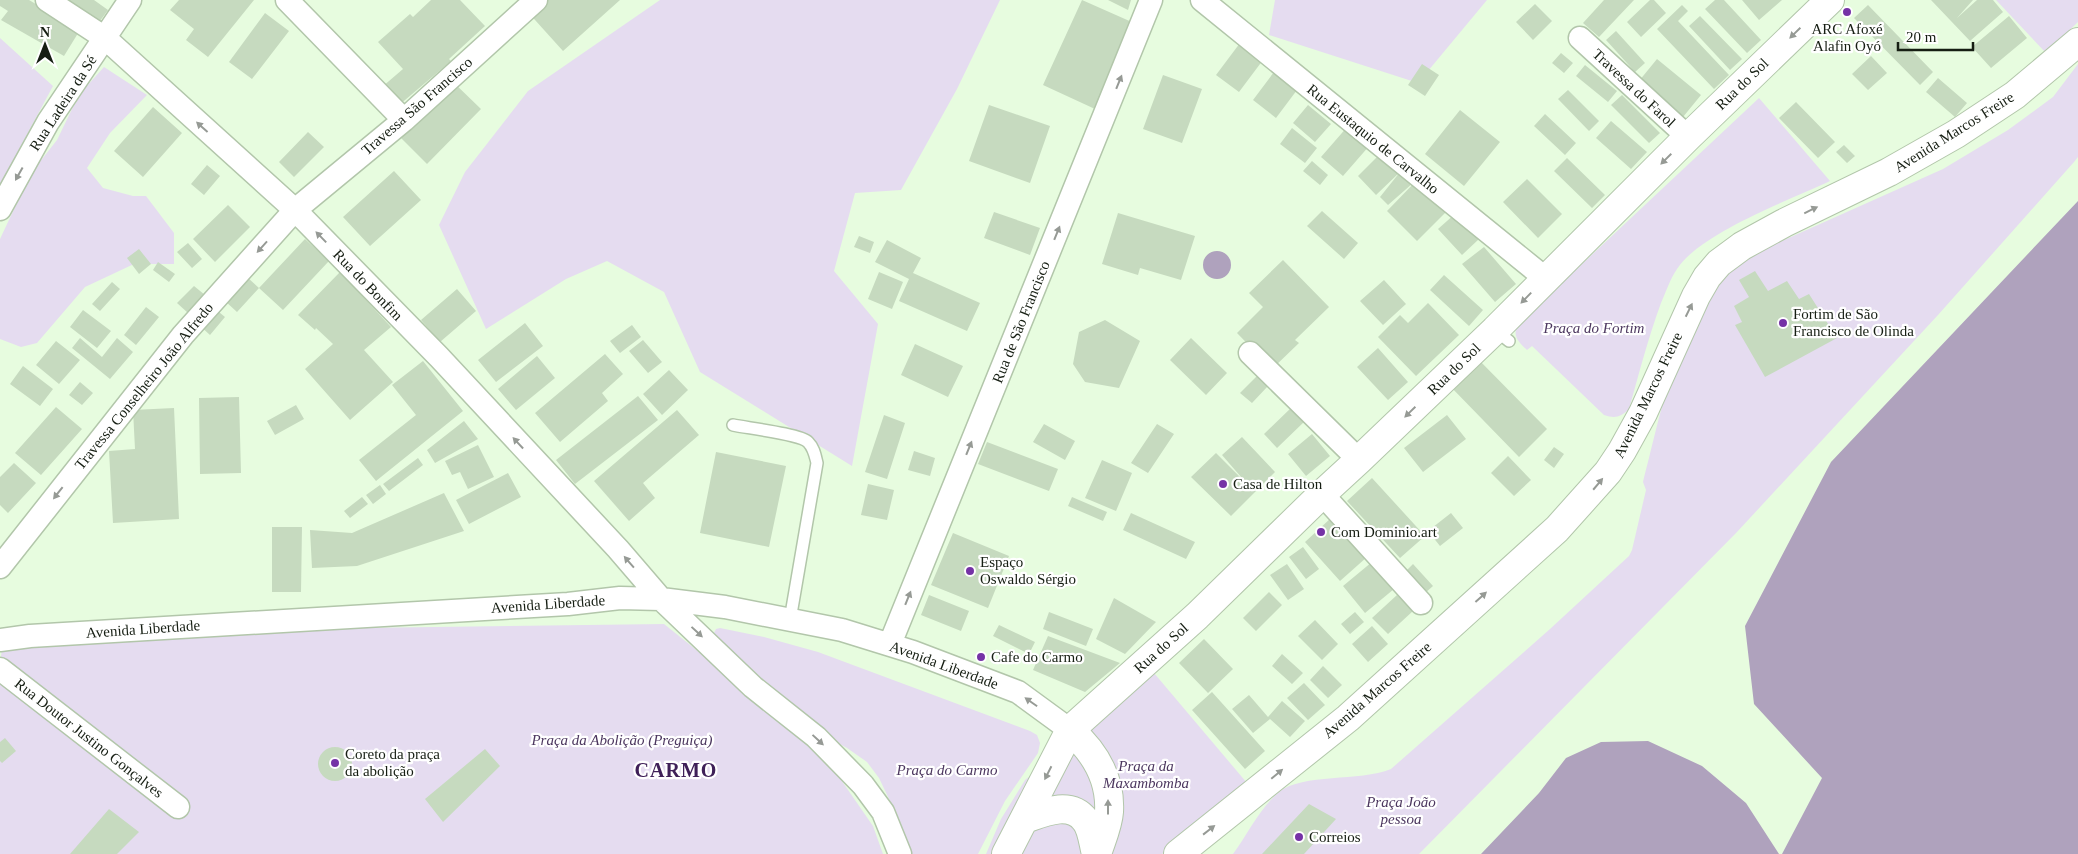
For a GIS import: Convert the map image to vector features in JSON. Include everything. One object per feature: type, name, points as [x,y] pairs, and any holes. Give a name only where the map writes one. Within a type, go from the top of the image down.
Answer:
[{"type":"main road","name":"Rua do Sol","points":[[1070,730],[1197,616],[1359,460],[1502,336],[1545,278],[1830,0]]},
{"type":"main road","name":"Avenida Marcos Freire","points":[[1178,854],[1348,718],[1557,529],[1582,503],[1608,472],[1622,451],[1643,412],[1696,296],[1719,263],[1742,246],[1784,223],[1889,172],[1956,134],[2015,94],[2078,42]]},
{"type":"main road","points":[[1006,854],[1070,730],[1087,745],[1095,757],[1104,777],[1108,795],[1109,814],[1096,854]]},
{"type":"main road","points":[[1025,819],[1052,810],[1065,810],[1077,813],[1085,820],[1096,854]]},
{"type":"street","name":"Rua do Bonfim","points":[[46,0],[105,38],[295,210],[439,357],[618,549],[661,599]]},
{"type":"street","name":"Rua Ladeira da Sé","points":[[0,209],[48,122],[130,0]]},
{"type":"street","points":[[287,0],[404,120]]},
{"type":"street","name":"Travessa São Francisco","points":[[295,210],[404,120],[536,0]]},
{"type":"street","name":"Rua de São Francisco","points":[[890,644],[1151,0]]},
{"type":"street","name":"Rua Eustaquio de Carvalho","points":[[1202,0],[1545,278]]},
{"type":"street","name":"Travessa do Farol","points":[[1580,38],[1688,137]]},
{"type":"street","name":"Travessa Conselheiro João Alfredo","points":[[0,567],[183,335],[295,210]]},
{"type":"street","points":[[1250,352],[1359,460]]},
{"type":"street","points":[[1322,494],[1421,603]]},
{"type":"street","name":"Avenida Liberdade","points":[[0,640],[96,632],[568,604],[620,598],[661,599],[725,607],[842,630],[890,644],[1018,692],[1070,730]]},
{"type":"street","points":[[661,599],[753,687],[816,737],[863,785],[883,812],[900,854]]},
{"type":"street","name":"Rua Doutor Justino Gonçalves","points":[[0,669],[178,808]]},
{"type":"lane","points":[[733,425],[795,436],[806,440],[814,451],[817,463],[790,620]]},
{"type":"green space","points":[[660,0],[1000,0],[957,89],[901,190],[855,193],[834,271],[878,324],[852,466],[700,372],[664,292],[607,261],[566,279],[486,329],[439,225],[465,172],[528,91]]},
{"type":"green space","points":[[1275,0],[1487,0],[1418,83],[1269,35]]},
{"type":"green space","points":[[1996,0],[2078,0],[2078,22],[2046,53]]},
{"type":"green space","points":[[0,38],[53,86],[0,185]]},
{"type":"green space","name":"Praça João pessoa","points":[[2078,64],[2078,157],[2074,162],[1938,315],[1737,532],[1419,854],[1233,854],[1265,806],[1279,792],[1289,786],[1302,782],[1378,773],[1391,769],[1550,629],[1629,556],[1646,490],[1643,482],[1671,375],[1693,322],[1706,299],[1728,274],[1766,248],[1943,169],[2008,130],[2053,97]]},
{"type":"green space","points":[[104,67],[147,95],[110,133],[87,168],[103,188],[133,196],[146,196],[174,233],[174,264],[134,264],[85,287],[37,343],[21,347],[0,339],[0,239],[31,173],[57,140],[73,107],[86,87]]},
{"type":"green space","name":"Praça do Fortim","points":[[1759,98],[1830,181],[1725,230],[1689,256],[1677,269],[1661,303],[1629,409],[1618,416],[1604,415],[1532,346],[1527,350],[1517,338],[1516,328],[1518,324]]},
{"type":"green space","name":"Praça da Abolição (Preguiça)","points":[[664,624],[819,748],[873,826],[883,854],[0,854],[0,666],[2,648],[358,628]]},
{"type":"green space","name":"Praça do Carmo","points":[[720,628],[764,637],[818,652],[1037,735],[1040,743],[1038,753],[1005,801],[978,854],[909,854],[901,824],[879,778],[867,762],[818,732],[712,637],[716,629]]},
{"type":"green space","name":"Praça da Maxambomba","points":[[1154,673],[1247,783],[1162,854],[986,854],[1001,819],[1025,780],[1092,727]]},
{"type":"shaded area","points":[[2078,201],[2078,854],[1782,854],[1822,778],[1754,704],[1745,626],[1831,462]]},
{"type":"shaded area","points":[[1217,251],[1227,255],[1231,265],[1227,275],[1217,279],[1207,275],[1203,265],[1207,255]]},
{"type":"shaded area","points":[[1648,741],[1702,766],[1746,803],[1779,854],[1481,854],[1539,793],[1566,758],[1601,742]]},
{"type":"building","points":[[0,0],[29,0],[80,30],[64,56],[1,20],[8,11],[0,6]]},
{"type":"building","points":[[62,0],[94,0],[108,10],[97,25]]},
{"type":"building","points":[[179,0],[254,0],[208,57],[186,40],[194,29],[170,10]]},
{"type":"building","points":[[431,0],[460,0],[485,26],[449,59],[451,61],[398,106],[382,87],[403,69],[378,42],[410,14],[413,17]]},
{"type":"building","points":[[538,0],[620,0],[563,51],[526,10]]},
{"type":"building","points":[[1082,0],[1134,23],[1095,109],[1043,85]]},
{"type":"building","points":[[1108,0],[1131,0],[1128,10]]},
{"type":"building","points":[[1604,0],[1634,0],[1599,37],[1583,23]]},
{"type":"building","points":[[1650,0],[1654,0],[1666,13],[1641,37],[1627,22]]},
{"type":"building","points":[[1715,0],[1724,0],[1761,40],[1747,53],[1705,9]]},
{"type":"building","points":[[1742,0],[1782,0],[1759,20]]},
{"type":"building","points":[[1931,0],[1973,0],[1957,18],[1977,0],[1993,0],[2003,12],[1970,41]]},
{"type":"building","points":[[1535,4],[1552,21],[1533,40],[1516,22]]},
{"type":"building","points":[[1682,5],[1688,11],[1678,21],[1729,75],[1714,89],[1657,29]]},
{"type":"building","points":[[1868,5],[1933,72],[1920,85],[1854,18]]},
{"type":"building","points":[[265,13],[289,31],[252,79],[229,62]]},
{"type":"building","points":[[1700,16],[1742,59],[1730,70],[1689,26]]},
{"type":"building","points":[[2009,16],[2027,38],[1991,68],[1972,47]]},
{"type":"building","points":[[1616,31],[1645,63],[1635,72],[1606,40]]},
{"type":"building","points":[[1243,39],[1266,56],[1239,92],[1216,75]]},
{"type":"building","points":[[1561,53],[1573,63],[1564,73],[1552,63]]},
{"type":"building","points":[[1871,56],[1887,73],[1868,90],[1852,74]]},
{"type":"building","points":[[1657,59],[1701,95],[1683,117],[1639,81]]},
{"type":"building","points":[[1422,64],[1439,75],[1425,96],[1408,85]]},
{"type":"building","points":[[1585,65],[1617,91],[1608,102],[1576,76]]},
{"type":"building","points":[[1277,68],[1300,86],[1276,118],[1253,100]]},
{"type":"building","points":[[1163,75],[1202,89],[1182,143],[1143,129]]},
{"type":"building","points":[[1938,78],[1967,103],[1955,117],[1926,92]]},
{"type":"building","points":[[451,80],[481,109],[427,164],[397,134]]},
{"type":"building","points":[[1568,90],[1599,121],[1589,131],[1558,99]]},
{"type":"building","points":[[1622,95],[1660,133],[1649,143],[1611,105]]},
{"type":"building","points":[[1796,102],[1835,142],[1818,158],[1779,118]]},
{"type":"building","points":[[989,105],[1050,126],[1030,183],[969,161]]},
{"type":"building","points":[[1308,105],[1331,124],[1315,142],[1293,123]]},
{"type":"building","points":[[153,107],[182,133],[143,177],[114,151]]},
{"type":"building","points":[[1460,110],[1500,142],[1464,186],[1425,154]]},
{"type":"building","points":[[1545,114],[1576,143],[1565,155],[1534,126]]},
{"type":"building","points":[[1611,121],[1647,152],[1631,169],[1596,138]]},
{"type":"building","points":[[1348,126],[1370,145],[1343,176],[1321,157]]},
{"type":"building","points":[[1292,128],[1317,148],[1305,163],[1280,144]]},
{"type":"building","points":[[308,132],[324,147],[294,177],[279,162]]},
{"type":"building","points":[[1844,145],[1855,156],[1847,163],[1836,152]]},
{"type":"building","points":[[1381,153],[1413,183],[1388,205],[1380,197],[1400,172],[1376,195],[1358,176]]},
{"type":"building","points":[[1567,158],[1605,195],[1592,208],[1554,171]]},
{"type":"building","points":[[1312,161],[1328,175],[1320,185],[1303,171]]},
{"type":"building","points":[[207,165],[220,176],[204,195],[191,184]]},
{"type":"building","points":[[394,171],[421,200],[370,246],[343,217]]},
{"type":"building","points":[[1418,179],[1448,210],[1417,241],[1387,211]]},
{"type":"building","points":[[1527,179],[1562,214],[1538,238],[1503,202]]},
{"type":"building","points":[[228,205],[250,227],[215,262],[193,239]]},
{"type":"building","points":[[1322,211],[1358,243],[1344,259],[1307,226]]},
{"type":"building","points":[[994,212],[1040,228],[1030,255],[984,238]]},
{"type":"building","points":[[1118,213],[1195,236],[1181,280],[1140,268],[1138,275],[1102,264]]},
{"type":"building","points":[[1456,213],[1479,239],[1462,255],[1438,229]]},
{"type":"building","points":[[859,236],[874,242],[870,253],[854,247]]},
{"type":"building","points":[[305,239],[329,261],[283,310],[259,288]]},
{"type":"building","points":[[887,240],[921,258],[913,273],[980,303],[967,331],[899,301],[909,279],[875,262]]},
{"type":"building","points":[[188,243],[202,259],[192,268],[177,252]]},
{"type":"building","points":[[1484,247],[1516,284],[1495,302],[1462,264]]},
{"type":"building","points":[[139,249],[151,264],[139,274],[127,258]]},
{"type":"building","points":[[1283,260],[1329,307],[1295,340],[1299,343],[1272,369],[1237,333],[1263,307],[1249,293]]},
{"type":"building","points":[[158,262],[175,274],[169,282],[153,270]]},
{"type":"building","name":"Fortim de São Francisco de Olinda","points":[[1755,271],[1768,291],[1787,281],[1799,299],[1809,294],[1837,338],[1765,377],[1735,325],[1742,322],[1734,306],[1749,297],[1739,280]]},
{"type":"building","points":[[340,272],[391,327],[364,350],[393,382],[350,420],[305,369],[333,344],[298,315]]},
{"type":"building","points":[[879,272],[903,282],[892,309],[868,299]]},
{"type":"building","points":[[1444,275],[1483,310],[1469,326],[1430,290]]},
{"type":"building","points":[[247,277],[259,288],[237,312],[225,301]]},
{"type":"building","points":[[1384,280],[1406,304],[1383,325],[1360,301]]},
{"type":"building","points":[[112,282],[120,289],[100,311],[92,304]]},
{"type":"building","points":[[194,286],[205,295],[188,313],[177,303]]},
{"type":"building","points":[[457,289],[476,311],[440,342],[421,320]]},
{"type":"building","points":[[1428,303],[1459,335],[1416,376],[1378,337],[1400,315],[1408,323]]},
{"type":"building","points":[[146,307],[159,317],[136,345],[124,335]]},
{"type":"building","points":[[214,308],[225,317],[210,335],[199,325]]},
{"type":"building","points":[[83,310],[111,331],[97,348],[70,327]]},
{"type":"building","points":[[1105,320],[1140,341],[1119,388],[1085,382],[1073,364],[1079,332]]},
{"type":"building","points":[[525,323],[543,346],[496,382],[478,360]]},
{"type":"building","points":[[632,325],[641,337],[620,353],[610,341]]},
{"type":"building","points":[[80,338],[102,357],[117,338],[133,352],[110,379],[72,348]]},
{"type":"building","points":[[1191,338],[1227,373],[1206,395],[1170,360]]},
{"type":"building","points":[[643,340],[662,362],[648,373],[629,351]]},
{"type":"building","points":[[56,341],[80,360],[59,384],[36,365]]},
{"type":"building","points":[[915,344],[963,366],[948,397],[901,375]]},
{"type":"building","points":[[1378,348],[1408,382],[1388,400],[1357,367]]},
{"type":"building","points":[[605,354],[623,374],[602,393],[608,401],[560,442],[535,413]]},
{"type":"building","points":[[537,356],[555,378],[516,410],[498,389]]},
{"type":"building","points":[[1476,357],[1547,429],[1519,457],[1448,384]]},
{"type":"building","points":[[423,361],[463,411],[376,481],[359,460],[416,415],[392,385]]},
{"type":"building","points":[[23,366],[53,389],[40,406],[10,384]]},
{"type":"building","points":[[669,370],[688,390],[662,415],[643,394]]},
{"type":"building","points":[[1257,376],[1268,386],[1252,403],[1240,393]]},
{"type":"building","points":[[80,382],[93,393],[82,405],[69,395]]},
{"type":"building","points":[[638,396],[658,420],[575,484],[556,460]]},
{"type":"building","points":[[239,397],[241,473],[200,474],[199,398]]},
{"type":"building","points":[[296,405],[304,419],[275,435],[267,421]]},
{"type":"building","points":[[56,407],[82,429],[41,475],[15,453]]},
{"type":"building","points":[[1292,407],[1305,421],[1277,448],[1264,434]]},
{"type":"building","points":[[174,408],[179,519],[113,523],[109,451],[135,449],[133,410]]},
{"type":"building","points":[[677,410],[699,435],[643,483],[655,498],[629,521],[594,481]]},
{"type":"building","points":[[884,415],[905,423],[887,479],[865,472]]},
{"type":"building","points":[[1447,415],[1466,439],[1423,472],[1404,448]]},
{"type":"building","points":[[464,421],[478,439],[435,463],[427,450]]},
{"type":"building","points":[[1044,424],[1075,441],[1065,460],[1033,442]]},
{"type":"building","points":[[1157,424],[1174,434],[1148,473],[1131,463]]},
{"type":"building","points":[[1312,434],[1330,456],[1306,476],[1288,454]]},
{"type":"building","points":[[1242,437],[1275,472],[1231,516],[1191,477],[1216,453],[1248,485],[1222,455]]},
{"type":"building","points":[[987,442],[1058,469],[1049,491],[978,464]]},
{"type":"building","points":[[478,445],[494,477],[468,489],[460,472],[452,475],[445,461]]},
{"type":"building","points":[[1554,447],[1564,454],[1554,468],[1544,460]]},
{"type":"building","points":[[914,451],[935,458],[930,476],[908,470]]},
{"type":"building","points":[[716,452],[786,466],[769,547],[700,533]]},
{"type":"building","points":[[1508,456],[1531,480],[1514,496],[1491,473]]},
{"type":"building","points":[[418,458],[423,465],[389,491],[383,484]]},
{"type":"building","points":[[1102,460],[1132,473],[1116,511],[1085,498]]},
{"type":"building","points":[[14,463],[36,483],[8,513],[0,505],[0,477]]},
{"type":"building","points":[[508,473],[521,497],[469,524],[456,500]]},
{"type":"building","points":[[1372,478],[1425,536],[1400,558],[1347,501]]},
{"type":"building","points":[[868,484],[894,490],[887,520],[861,515]]},
{"type":"building","points":[[380,485],[386,494],[373,504],[366,495]]},
{"type":"building","points":[[444,493],[464,531],[357,566],[312,568],[310,530],[352,533]]},
{"type":"building","points":[[362,497],[368,504],[350,518],[344,511]]},
{"type":"building","points":[[1072,497],[1107,512],[1103,521],[1068,506]]},
{"type":"building","points":[[1131,513],[1195,542],[1186,559],[1123,530]]},
{"type":"building","points":[[1451,513],[1463,528],[1440,546],[1428,531]]},
{"type":"building","points":[[1331,518],[1367,557],[1340,581],[1305,542]]},
{"type":"building","points":[[272,527],[302,527],[301,592],[272,592]]},
{"type":"building","name":"Espaço Oswaldo Sérgio","points":[[953,533],[1009,556],[988,608],[931,585]]},
{"type":"building","points":[[1303,547],[1319,569],[1306,579],[1289,557]]},
{"type":"building","points":[[1372,562],[1394,589],[1365,613],[1343,586]]},
{"type":"building","points":[[1287,564],[1304,589],[1288,600],[1270,575]]},
{"type":"building","points":[[1413,564],[1433,586],[1424,594],[1404,573]]},
{"type":"building","points":[[1269,592],[1282,605],[1256,631],[1243,618]]},
{"type":"building","points":[[929,595],[969,611],[961,631],[921,615]]},
{"type":"building","points":[[1397,595],[1413,611],[1388,634],[1372,618]]},
{"type":"building","points":[[1114,598],[1156,622],[1125,654],[1096,639]]},
{"type":"building","points":[[1049,612],[1093,629],[1086,646],[1043,629]]},
{"type":"building","points":[[1355,612],[1364,622],[1350,634],[1341,624]]},
{"type":"building","points":[[1315,620],[1338,644],[1322,660],[1298,636]]},
{"type":"building","points":[[999,625],[1035,642],[1029,654],[993,636]]},
{"type":"building","points":[[1372,626],[1388,644],[1368,662],[1352,644]]},
{"type":"building","points":[[1048,636],[1120,663],[1085,692],[1033,670]]},
{"type":"building","points":[[1204,639],[1233,669],[1208,693],[1179,663]]},
{"type":"building","points":[[1282,654],[1303,673],[1292,684],[1272,666]]},
{"type":"building","points":[[1323,666],[1342,685],[1328,698],[1310,680]]},
{"type":"building","points":[[1304,683],[1325,705],[1308,720],[1287,698]]},
{"type":"building","points":[[1212,692],[1265,751],[1245,769],[1192,710]]},
{"type":"building","points":[[1249,695],[1268,717],[1282,701],[1305,721],[1290,737],[1270,719],[1253,733],[1232,709]]},
{"type":"building","points":[[5,738],[16,751],[2,763],[0,761],[0,742]]},
{"type":"building","name":"Coreto da praça da abolição","points":[[335,747],[342,748],[347,752],[351,757],[351,771],[347,776],[342,780],[335,781],[328,780],[323,776],[319,771],[318,764],[319,757],[323,752],[328,748]]},
{"type":"building","points":[[485,749],[500,766],[443,822],[425,799]]},
{"type":"building","name":"Correios","points":[[1309,804],[1336,819],[1304,854],[1262,854]]},
{"type":"building","points":[[109,809],[139,832],[117,854],[70,854]]},
{"type":"place","name":"ARC Afoxé Alafin Oyó","points":[[1847,12]]},
{"type":"place","name":"Fortim de São Francisco de Olinda","points":[[1783,323]]},
{"type":"place","name":"Casa de Hilton","points":[[1223,484]]},
{"type":"place","name":"Com Dominio.art","points":[[1321,532]]},
{"type":"place","name":"Espaço Oswaldo Sérgio","points":[[970,571]]},
{"type":"place","name":"Cafe do Carmo","points":[[981,657]]},
{"type":"place","name":"Coreto da praça da abolição","points":[[335,763]]},
{"type":"place","name":"Correios","points":[[1299,837]]},
{"type":"district","name":"CARMO","points":[[676,770]]}]
